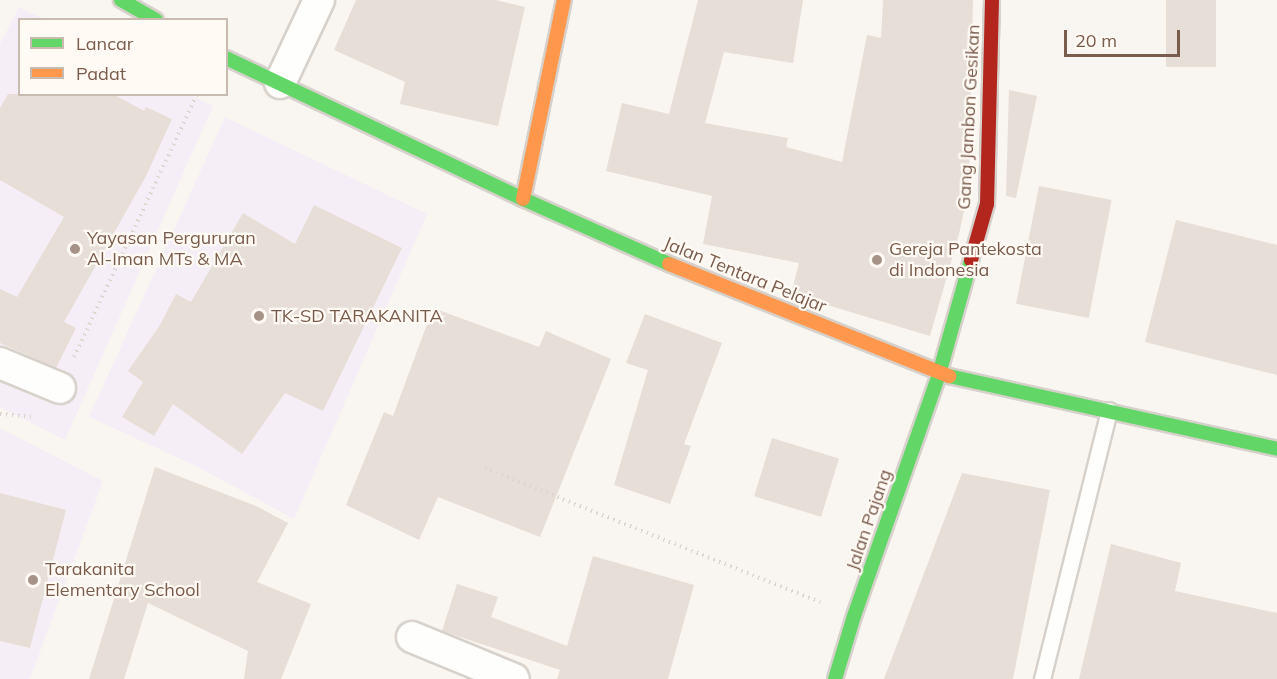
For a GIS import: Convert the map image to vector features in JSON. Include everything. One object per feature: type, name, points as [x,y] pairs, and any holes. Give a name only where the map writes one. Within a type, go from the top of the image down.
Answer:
[{"type":"main road","points":[[121,0],[152,18]]},
{"type":"main road","points":[[524,199],[564,0]]},
{"type":"main road","name":"Gang Jambon Gesikan","points":[[939,374],[987,204],[992,0]]},
{"type":"main road","name":"Jalan Tentara Pelajar","points":[[228,59],[524,199],[706,280],[939,374],[1109,410],[1277,450]]},
{"type":"main road","name":"Jalan Pajang","points":[[835,679],[854,616],[939,374]]},
{"type":"street","points":[[280,83],[319,0]]},
{"type":"street","points":[[0,363],[60,388]]},
{"type":"street","points":[[412,637],[514,679]]},
{"type":"lane","points":[[1042,679],[1109,410]]},
{"type":"path","points":[[0,414],[46,418],[196,96]]},
{"type":"path","points":[[485,468],[854,616]]},
{"type":"shaded area","name":"Yayasan Pergururan Al-Iman MTs & MA","points":[[19,7],[42,18],[18,18],[18,96],[193,96],[213,106],[65,440],[0,407],[0,44]]},
{"type":"shaded area","name":"TK-SD TARAKANITA","points":[[225,117],[427,214],[294,519],[196,466],[89,417]]},
{"type":"shaded area","name":"Tarakanita Elementary School","points":[[0,428],[103,481],[30,679],[0,679]]},
{"type":"building","points":[[356,0],[496,0],[525,7],[498,126],[400,104],[405,82],[334,50]]},
{"type":"building","points":[[698,0],[803,0],[793,63],[724,52],[705,123],[788,138],[786,147],[842,162],[867,35],[881,38],[883,0],[973,0],[969,188],[959,234],[930,336],[791,294],[799,263],[703,244],[712,196],[606,171],[622,103],[669,114]]},
{"type":"building","points":[[1166,0],[1216,0],[1216,67],[1166,67]]},
{"type":"building","points":[[1009,90],[1037,96],[1016,198],[1006,196]]},
{"type":"building","points":[[8,94],[18,94],[18,96],[117,96],[144,111],[146,107],[172,119],[146,176],[64,322],[76,328],[56,368],[0,343],[0,289],[17,297],[64,217],[0,180],[0,108]]},
{"type":"building","points":[[1039,186],[1112,200],[1089,318],[1016,304]]},
{"type":"building","points":[[314,205],[402,248],[323,411],[285,393],[242,454],[173,404],[154,436],[122,417],[143,382],[128,371],[160,325],[176,294],[191,302],[243,213],[295,244]]},
{"type":"building","points":[[1176,220],[1277,245],[1277,375],[1145,342]]},
{"type":"building","points":[[433,308],[539,347],[546,331],[611,359],[540,537],[438,497],[419,540],[346,505],[384,412],[393,416]]},
{"type":"building","points":[[645,314],[722,343],[684,444],[691,446],[670,504],[614,485],[648,370],[626,363]]},
{"type":"building","points":[[772,438],[839,458],[821,517],[754,496]]},
{"type":"building","points":[[155,467],[256,506],[288,523],[257,582],[311,604],[281,679],[244,679],[248,651],[148,603],[124,679],[89,679]]},
{"type":"building","points":[[962,473],[1050,490],[1013,679],[884,679]]},
{"type":"building","points":[[0,493],[66,510],[30,648],[0,641]]},
{"type":"building","points":[[1111,544],[1181,563],[1175,591],[1277,613],[1277,679],[1079,679]]},
{"type":"building","points":[[593,556],[694,585],[668,679],[557,679],[560,670],[442,631],[457,584],[498,597],[491,617],[567,646]]},
{"type":"traffic: fast","points":[[121,0],[152,18]]},
{"type":"traffic: fast","points":[[228,59],[523,199],[669,264]]},
{"type":"traffic: fast","points":[[835,679],[854,616],[939,374],[971,260]]},
{"type":"traffic: fast","points":[[949,376],[1277,449]]},
{"type":"traffic: slow","points":[[523,199],[564,0]]},
{"type":"traffic: slow","points":[[669,264],[949,376]]},
{"type":"traffic: jam","points":[[971,260],[987,204],[992,0]]},
{"type":"place","name":"Yayasan Pergururan Al-Iman MTs & MA","points":[[75,249]]},
{"type":"place","name":"Gereja Pantekosta di Indonesia","points":[[877,260]]},
{"type":"place","name":"TK-SD TARAKANITA","points":[[259,316]]},
{"type":"place","name":"Tarakanita Elementary School","points":[[33,580]]}]
